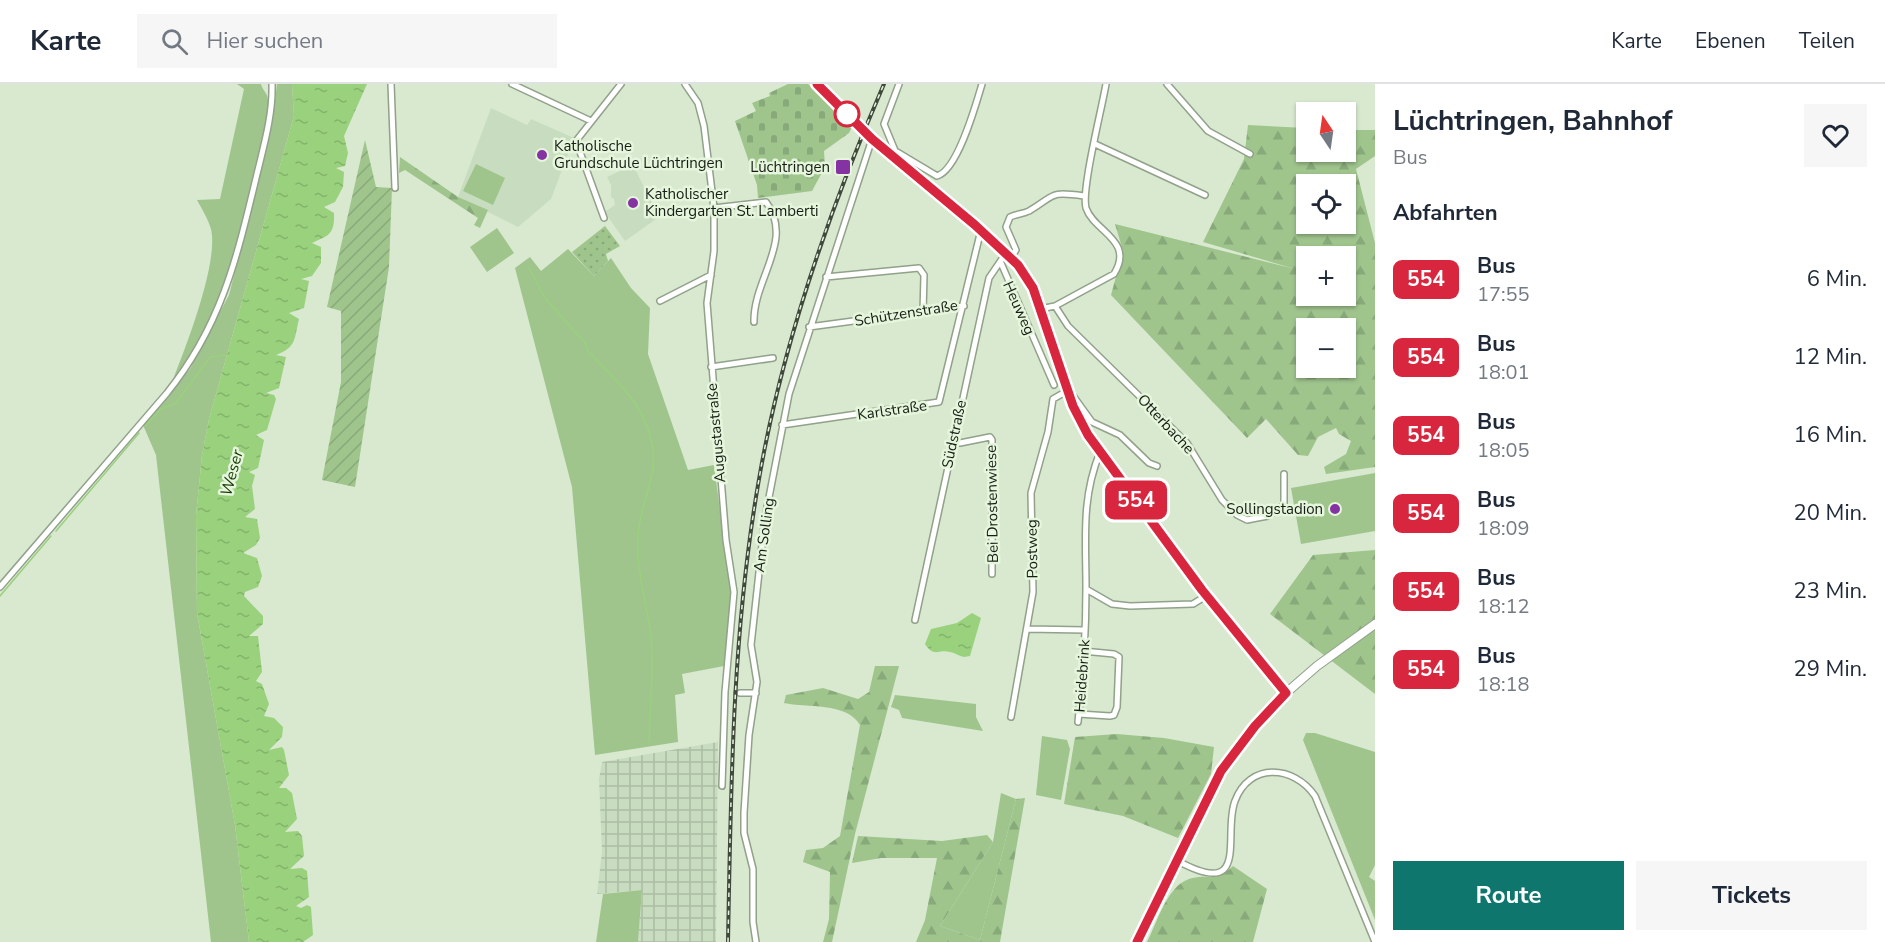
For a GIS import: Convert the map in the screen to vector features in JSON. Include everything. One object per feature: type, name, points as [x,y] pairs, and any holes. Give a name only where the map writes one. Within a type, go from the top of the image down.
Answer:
[{"type":"main road","points":[[1137,942],[1221,771],[1255,726],[1286,693],[1317,666],[1375,624]]},
{"type":"street","points":[[0,587],[167,393],[208,330],[226,293],[237,254],[268,125],[272,84]]},
{"type":"street","points":[[391,84],[395,188]]},
{"type":"street","points":[[512,84],[591,121]]},
{"type":"street","points":[[604,218],[576,141],[621,84]]},
{"type":"street","name":"Augustastraße","points":[[685,84],[698,103],[704,126],[714,208],[711,275],[707,303],[726,540],[734,592],[725,692],[722,786]]},
{"type":"street","points":[[817,84],[872,139],[895,154],[941,175],[951,164],[961,144],[982,84]]},
{"type":"street","points":[[895,154],[886,136],[884,124],[899,84]]},
{"type":"street","points":[[1040,309],[1055,306],[1114,274],[1119,261],[1115,242],[1090,215],[1084,196],[1106,84]]},
{"type":"street","points":[[1167,84],[1208,131],[1250,154]]},
{"type":"street","name":"Am Solling","points":[[756,942],[753,922],[753,869],[744,833],[749,735],[757,682],[751,645],[757,579],[782,425],[809,327],[872,139]]},
{"type":"street","points":[[1095,144],[1205,195]]},
{"type":"street","name":"Schützenstraße","points":[[809,327],[964,306],[982,232],[895,154]]},
{"type":"street","points":[[1011,258],[1016,250],[1006,227],[1010,217],[1027,212],[1047,197],[1056,194],[1084,196]]},
{"type":"street","points":[[714,208],[766,202],[771,208],[777,245],[757,291],[754,322]]},
{"type":"street","name":"Heuweg","points":[[993,242],[1011,258],[1029,282],[1078,418],[1100,452],[1206,596],[1286,693]]},
{"type":"street","name":"Südstraße","points":[[915,620],[989,278],[1006,253]]},
{"type":"street","name":"Heuweg","points":[[1001,263],[1054,386]]},
{"type":"street","points":[[826,277],[919,268],[924,275],[923,312]]},
{"type":"street","points":[[660,300],[711,275]]},
{"type":"street","name":"Karlstraße","points":[[782,425],[939,402],[964,306]]},
{"type":"street","name":"Otterbache","points":[[1055,306],[1068,326],[1187,443],[1222,500],[1237,515],[1247,520],[1268,516],[1284,505],[1284,474]]},
{"type":"street","points":[[711,367],[773,358]]},
{"type":"street","name":"Postweg","points":[[1011,717],[1033,592],[1030,493],[1048,432],[1050,405],[1053,399],[1067,391]]},
{"type":"street","points":[[1070,397],[1074,397],[1092,422],[1120,435],[1149,464],[1157,466]]},
{"type":"street","name":"Bei Drostenwiese","points":[[952,442],[960,443],[990,437],[992,440],[992,574]]},
{"type":"street","name":"Heidebrink","points":[[1078,722],[1085,630],[1085,503],[1100,452]]},
{"type":"street","points":[[1086,588],[1112,604],[1130,606],[1193,604],[1206,596]]},
{"type":"street","name":"Heidebrink","points":[[1027,629],[1085,630]]},
{"type":"street","points":[[1079,714],[1110,716],[1117,712],[1119,657],[1114,654],[1083,651]]},
{"type":"street","points":[[725,692],[733,693]]},
{"type":"street","points":[[740,693],[756,693]]},
{"type":"street","points":[[1176,860],[1195,871],[1215,872],[1222,869],[1232,852],[1234,802],[1244,783],[1264,774],[1283,771],[1306,783],[1315,796],[1375,942]]},
{"type":"shaded area","points":[[491,108],[527,125],[531,119],[574,138],[551,199],[518,227],[458,197]]},
{"type":"shaded area","name":"Katholischer Kindergarten St. Lamberti","points":[[633,165],[659,217],[625,241],[606,214],[606,211],[615,205],[607,177]]},
{"type":"shaded area","points":[[718,742],[716,942],[638,942],[642,890],[597,894],[602,852],[599,779],[602,762]]},
{"type":"green space","points":[[237,84],[261,84],[268,98],[266,123],[243,221],[216,305],[189,357],[172,382],[199,306],[210,263],[211,229],[197,200],[220,199],[244,89]]},
{"type":"green space","points":[[277,84],[292,84],[294,116],[209,419],[202,455],[196,516],[197,613],[235,825],[249,942],[211,942],[156,455],[143,425],[190,369],[229,295],[272,126]]},
{"type":"green space","points":[[788,84],[808,84],[849,120],[852,127],[849,133],[824,151],[825,167],[812,191],[758,198],[757,185],[735,121],[756,111],[752,103],[770,96],[769,93]]},
{"type":"green space","points":[[1248,125],[1296,127],[1296,162],[1356,162],[1356,130],[1375,130],[1375,156],[1356,169],[1375,243],[1375,467],[1326,474],[1324,467],[1346,454],[1351,441],[1339,434],[1336,428],[1318,437],[1308,456],[1298,455],[1266,419],[1247,438],[1111,295],[1123,251],[1115,224],[1295,269],[1203,242],[1244,159]]},
{"type":"green space","points":[[365,140],[376,187],[392,188],[389,267],[355,487],[322,480],[341,382],[341,311],[327,307]]},
{"type":"green space","points":[[400,157],[458,197],[488,210],[480,228],[474,225],[478,218],[405,170],[399,173]]},
{"type":"green space","points":[[476,164],[505,178],[493,205],[463,191]]},
{"type":"green space","points":[[605,226],[620,246],[606,254],[608,261],[594,276],[572,252]]},
{"type":"green space","points":[[497,228],[514,253],[487,272],[470,247]]},
{"type":"green space","points":[[568,249],[594,276],[611,258],[631,288],[650,308],[648,354],[688,470],[714,465],[731,593],[724,666],[682,674],[685,693],[675,695],[678,742],[595,755],[572,487],[515,268],[530,257],[541,271]]},
{"type":"green space","name":"Sollingstadion","points":[[1375,473],[1375,531],[1301,544],[1291,488]]},
{"type":"green space","points":[[1375,550],[1375,694],[1270,614],[1313,555]]},
{"type":"green space","points":[[875,666],[899,666],[855,834],[832,942],[823,942],[829,919],[830,872],[803,862],[806,850],[823,848],[840,836],[860,725],[854,718],[836,709],[784,703],[786,695],[823,688],[858,699],[869,692]]},
{"type":"green space","points":[[895,695],[976,704],[976,717],[983,731],[902,718],[899,710],[891,707]]},
{"type":"green space","points":[[1306,733],[1315,733],[1375,752],[1375,865],[1369,877],[1375,881],[1375,920],[1303,740]]},
{"type":"green space","points":[[1117,734],[1164,738],[1214,747],[1211,774],[1178,838],[1123,816],[1064,804],[1075,737]]},
{"type":"green space","points":[[1042,736],[1067,740],[1070,749],[1061,800],[1036,795]]},
{"type":"green space","points":[[1001,793],[1016,799],[980,940],[940,926],[993,842]]},
{"type":"green space","points":[[1025,798],[1000,942],[916,942],[925,920],[937,858],[881,858],[852,863],[858,836],[942,841],[987,835],[993,842],[940,926],[980,940],[1016,799]]},
{"type":"green space","points":[[1233,866],[1267,889],[1253,942],[1147,942],[1169,897],[1181,883],[1196,877],[1216,876]]},
{"type":"green space","points":[[642,890],[638,942],[596,942],[603,894]]},
{"type":"water","name":"Weser","points":[[292,84],[367,84],[344,136],[348,153],[345,166],[336,168],[344,172],[343,187],[335,202],[324,207],[334,213],[332,230],[312,243],[321,247],[321,263],[312,276],[301,279],[309,281],[304,308],[289,313],[299,319],[294,342],[288,349],[276,355],[286,357],[279,388],[266,393],[274,395],[276,399],[267,430],[256,435],[264,440],[258,468],[249,472],[255,475],[252,486],[255,509],[245,517],[257,519],[260,538],[256,545],[243,553],[257,558],[262,576],[258,587],[245,592],[244,596],[263,616],[263,624],[249,636],[258,636],[262,672],[256,681],[262,684],[269,704],[264,716],[274,718],[283,727],[282,737],[269,750],[282,747],[284,750],[289,775],[279,788],[286,788],[292,793],[297,819],[285,832],[298,831],[302,836],[304,856],[290,869],[302,868],[307,871],[309,897],[296,906],[311,907],[313,935],[303,942],[249,942],[235,825],[197,613],[196,516],[202,455],[209,419],[294,116]]},
{"type":"water","points":[[972,613],[981,618],[970,656],[964,657],[946,651],[934,652],[925,644],[931,629],[957,623]]},
{"type":"waterway","points":[[529,268],[545,298],[586,344],[588,351],[635,403],[648,428],[652,443],[653,467],[638,537],[640,575],[652,650],[649,742]]},
{"type":"waterway","points":[[145,426],[161,409],[176,403],[210,357],[226,355]]},
{"type":"waterway","points":[[56,531],[139,433]]},
{"type":"waterway","points":[[0,596],[51,536]]},
{"type":"tunnel","points":[[984,234],[993,242]]},
{"type":"tunnel","points":[[733,693],[740,693]]},
{"type":"railway","points":[[728,942],[734,713],[743,599],[758,485],[793,331],[844,182],[884,84]]},
{"type":"bus line","name":"554","points":[[817,84],[872,139],[975,225],[1018,265],[1033,288],[1073,406],[1088,435],[1202,590],[1286,693],[1255,726],[1221,771],[1208,793],[1137,942]]},
{"type":"place","name":"Katholische Grundschule Lüchtringen","points":[[542,155]]},
{"type":"place","name":"Lüchtringen","points":[[843,167]]},
{"type":"place","name":"Katholischer Kindergarten St. Lamberti","points":[[633,203]]},
{"type":"place","name":"Sollingstadion","points":[[1335,509]]}]
